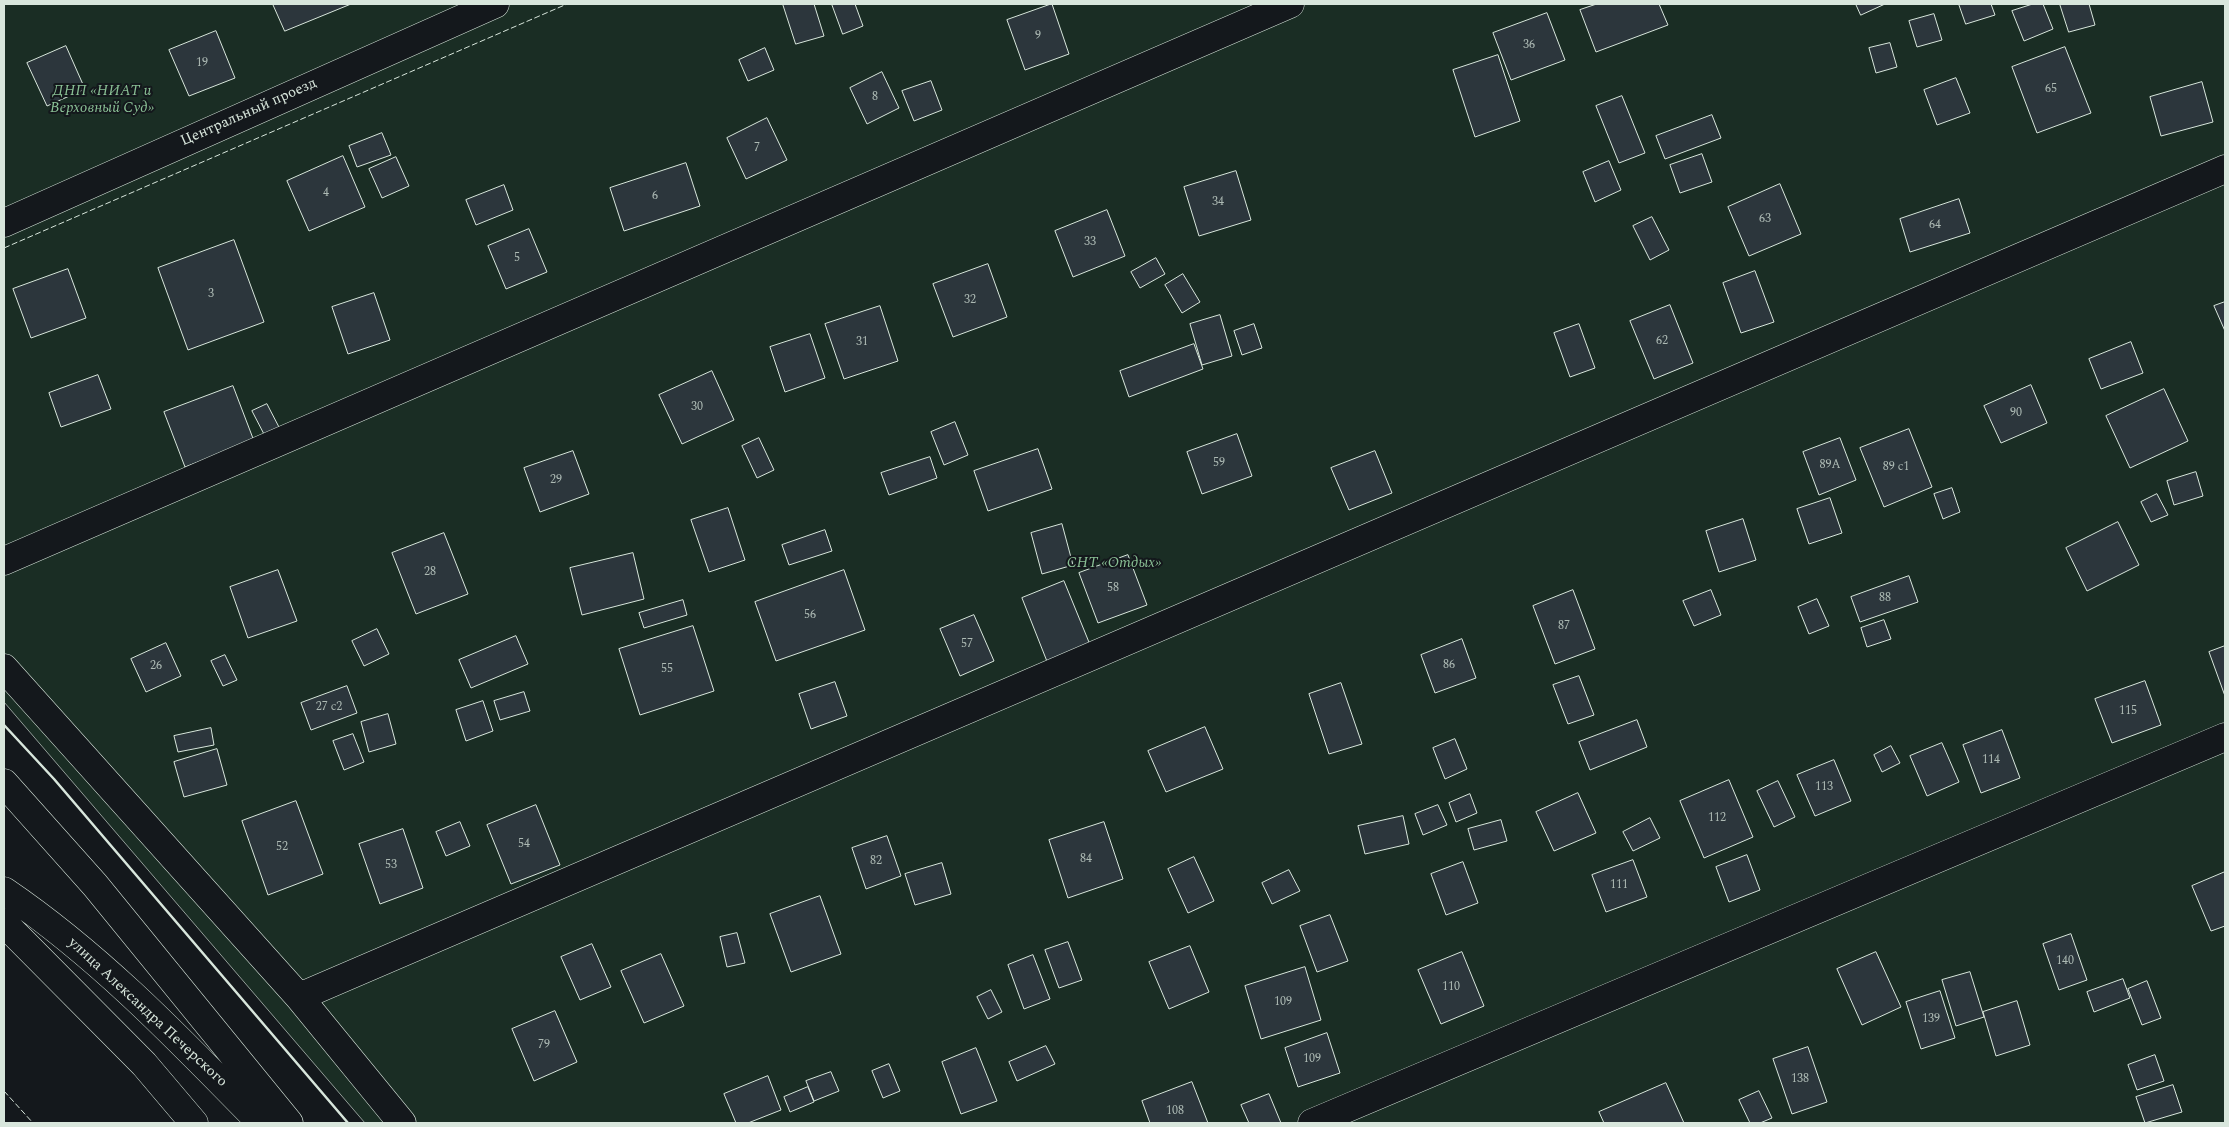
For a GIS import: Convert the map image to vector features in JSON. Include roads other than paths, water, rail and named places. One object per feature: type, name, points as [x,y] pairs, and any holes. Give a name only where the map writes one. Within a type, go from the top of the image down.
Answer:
[{"type":"street","name":"Центральный проезд","points":[[4,223],[495,4]]},
{"type":"street","points":[[4,561],[1290,4]]},
{"type":"street","points":[[299,997],[2225,169]]},
{"type":"street","points":[[4,668],[299,997],[402,1123]]},
{"type":"street","points":[[1312,1123],[2225,737]]},
{"type":"street","points":[[4,783],[95,885],[289,1123]]},
{"type":"street","name":"улица Александра Печерского","points":[[4,891],[46,919],[105,969],[261,1123]]},
{"type":"street","points":[[4,923],[144,1064],[194,1123]]},
{"type":"park label","name":"ДНП «НИАТ и Верховный Суд»","points":[[102,100]]},
{"type":"park label","name":"СНТ «Отдых»","points":[[1114,564]]}]
